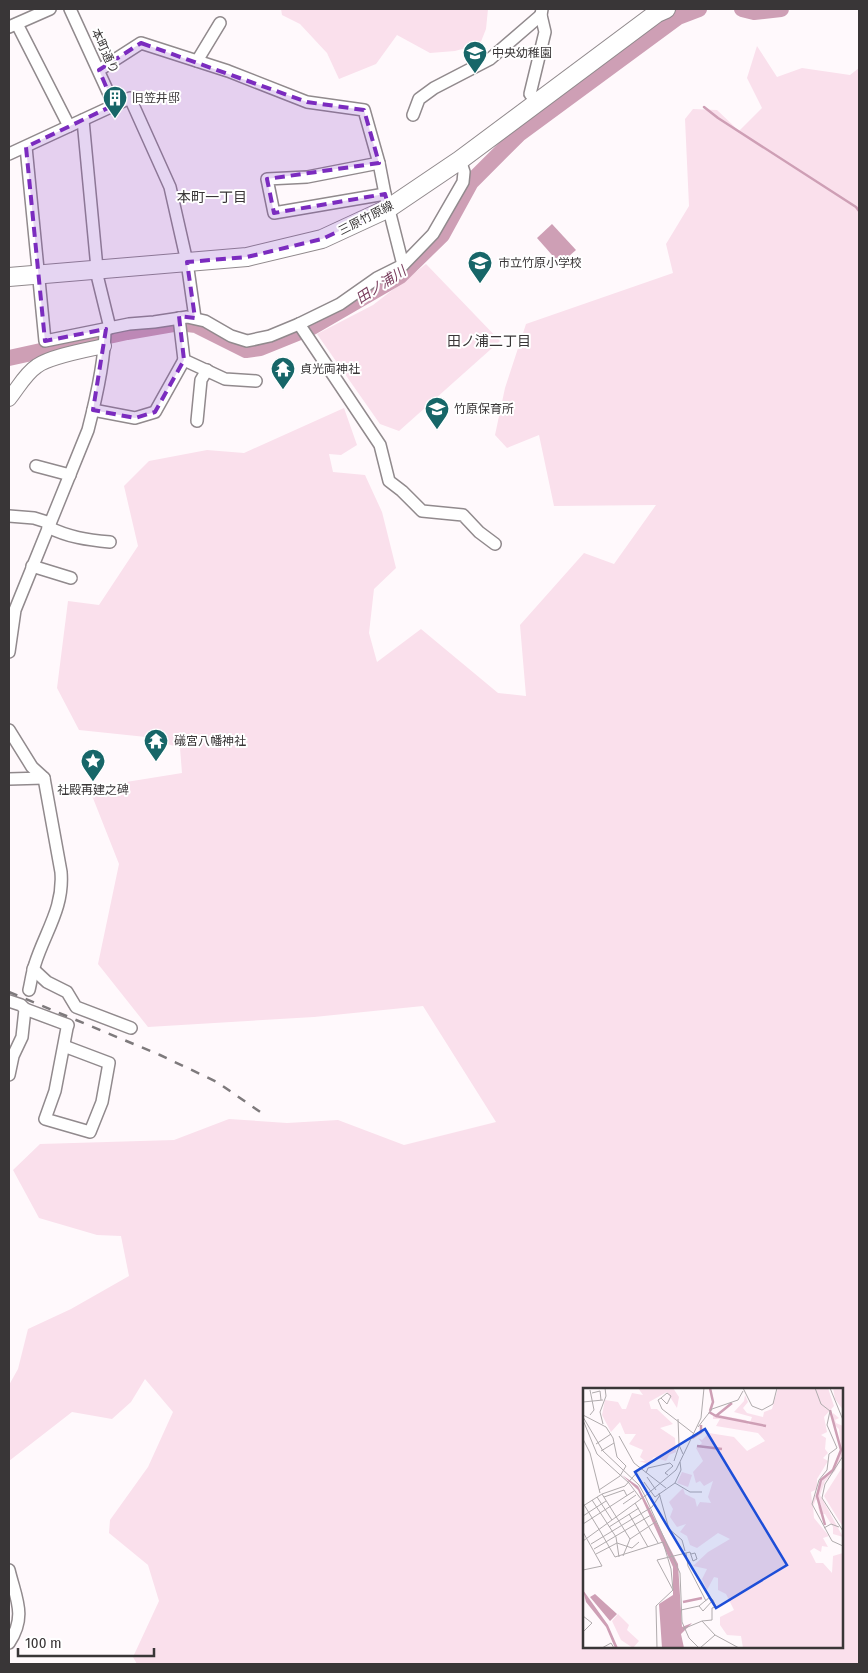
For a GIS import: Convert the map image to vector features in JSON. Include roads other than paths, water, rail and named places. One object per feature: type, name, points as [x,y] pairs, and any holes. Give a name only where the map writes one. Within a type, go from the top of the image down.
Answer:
[{"type":"main road","name":"三原竹原線","points":[[9,277],[247,257],[322,239],[460,160],[657,13],[666,9]]},
{"type":"street","points":[[50,9],[13,26],[69,126]]},
{"type":"street","name":"本町通り","points":[[70,9],[114,105]]},
{"type":"street","points":[[537,102],[530,94],[545,32],[541,12]]},
{"type":"street","points":[[413,115],[419,99],[434,88],[490,58],[541,12]]},
{"type":"street","points":[[196,61],[220,23]]},
{"type":"street","points":[[99,70],[141,43],[228,71],[307,102],[364,110],[379,163],[402,265]]},
{"type":"street","points":[[9,154],[130,98],[170,188],[187,262],[195,318]]},
{"type":"street","points":[[9,652],[11,620],[88,430],[106,335],[98,279],[82,120]]},
{"type":"street","points":[[26,147],[45,341],[106,335]]},
{"type":"street","points":[[9,398],[38,364],[129,324],[195,318],[247,341],[302,328],[377,278],[402,265],[433,234],[463,182],[464,172],[460,160]]},
{"type":"street","points":[[379,163],[307,177],[267,179],[274,213],[387,201]]},
{"type":"street","points":[[93,410],[135,418],[155,412],[184,360],[179,318]]},
{"type":"street","points":[[302,328],[380,445],[389,481],[422,511],[463,515],[479,532],[495,544]]},
{"type":"street","points":[[184,360],[225,379],[256,381]]},
{"type":"street","points":[[197,421],[200,380],[207,370]]},
{"type":"street","points":[[36,466],[70,475]]},
{"type":"street","points":[[9,516],[34,518],[49,525],[61,534],[87,540],[110,542]]},
{"type":"street","points":[[32,566],[72,578]]},
{"type":"street","points":[[9,730],[32,767],[44,778],[62,887],[58,907],[33,969],[28,990]]},
{"type":"street","points":[[9,779],[44,778]]},
{"type":"street","points":[[33,969],[47,982],[67,992],[76,1007],[131,1028]]},
{"type":"street","points":[[9,1001],[68,1025],[55,1091],[45,1119],[90,1132],[102,1102],[109,1063],[64,1046]]},
{"type":"street","points":[[9,1075],[13,1056],[22,1037],[25,1009]]},
{"type":"street","points":[[9,1570],[11,1590],[19,1607],[19,1620],[15,1633],[9,1643]]},
{"type":"waterway","name":"田ノ浦川","points":[[9,358],[127,332],[179,323],[196,325],[246,350],[260,348],[312,327],[400,276],[442,235],[471,182],[519,134],[678,17],[699,9]]},
{"type":"waterway","name":"田ノ浦川","points":[[742,9],[754,12],[781,9]]},
{"type":"waterway","points":[[704,107],[856,207],[859,211]]},
{"type":"railway","points":[[9,992],[160,1055],[217,1082],[266,1116]]},
{"type":"place","name":"中央幼稚園","points":[[475,74]]},
{"type":"place","name":"旧笠井邸","points":[[115,119]]},
{"type":"place","name":"市立竹原小学校","points":[[480,284]]},
{"type":"place","name":"貞光両神社","points":[[283,390]]},
{"type":"place","name":"竹原保育所","points":[[437,430]]},
{"type":"place","name":"礒宮八幡神社","points":[[156,762]]},
{"type":"place","name":"社殿再建之碑","points":[[93,782]]},
{"type":"district","name":"本町一丁目","points":[[212,197]]},
{"type":"district","name":"田ノ浦二丁目","points":[[489,341]]}]
